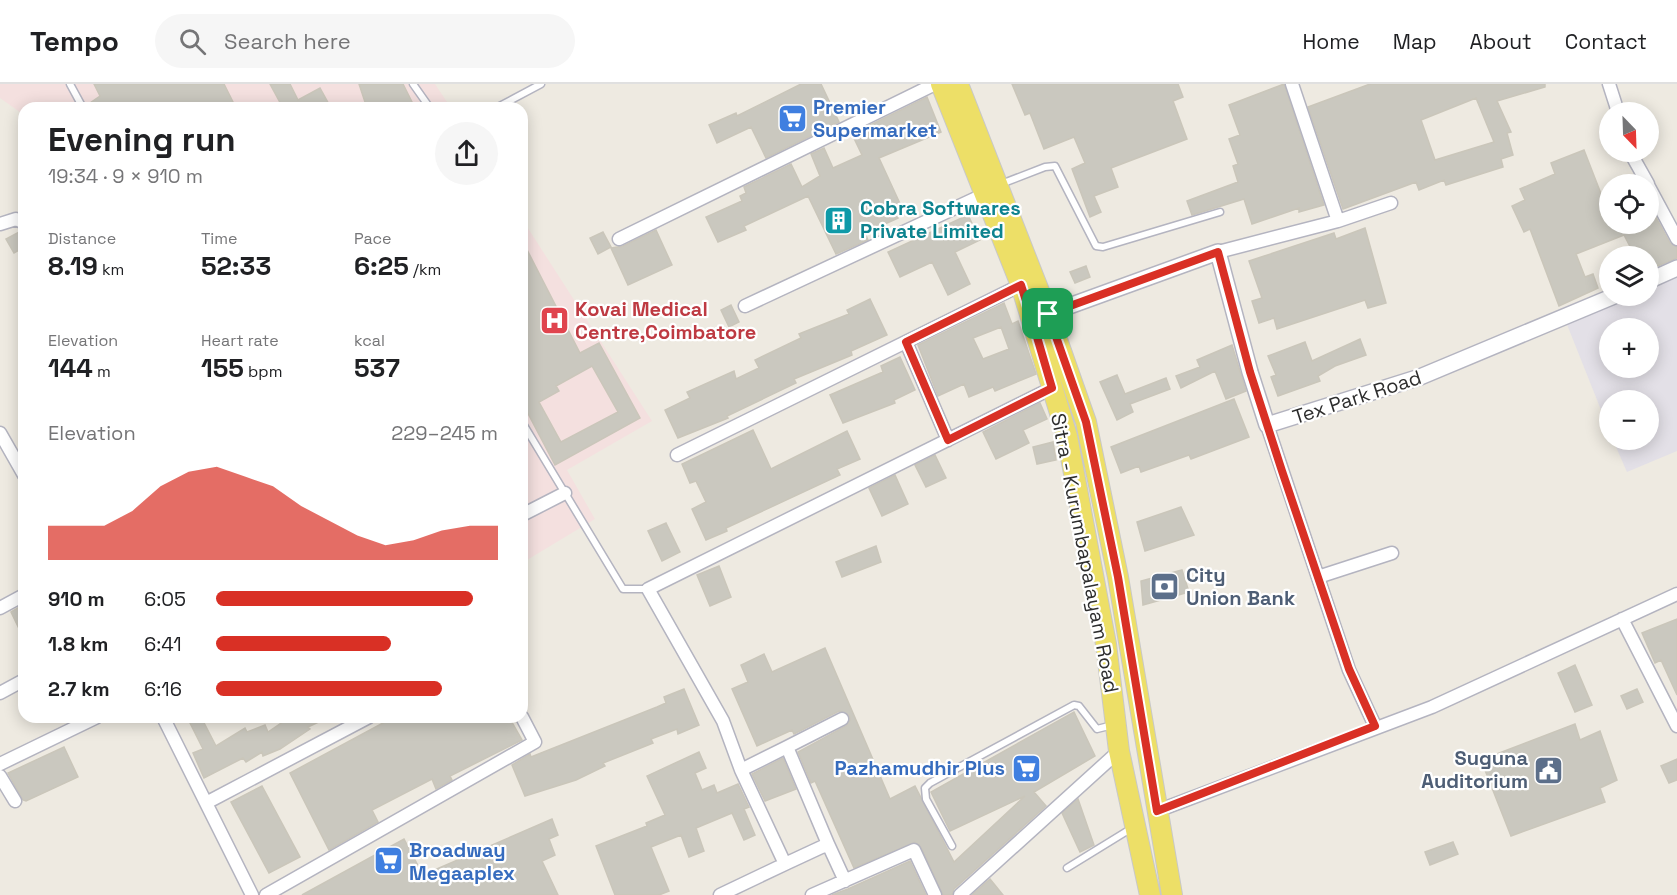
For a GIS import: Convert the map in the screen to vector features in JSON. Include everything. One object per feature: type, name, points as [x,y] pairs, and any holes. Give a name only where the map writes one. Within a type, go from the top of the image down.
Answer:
[{"type":"main road","name":"Sitra - Kurumbapalayam Road","points":[[941,84],[991,190],[1040,317],[1052,388],[1067,436],[1106,644],[1119,751],[1150,895]]},
{"type":"main road","name":"Sitra - Kurumbapalayam Road","points":[[958,84],[1021,285],[1040,317]]},
{"type":"main road","points":[[1040,317],[1086,422],[1118,577],[1172,895]]},
{"type":"street","points":[[619,239],[936,84]]},
{"type":"street","points":[[1292,84],[1338,221]]},
{"type":"street","points":[[1609,84],[1615,102]]},
{"type":"street","points":[[745,306],[991,190]]},
{"type":"street","points":[[1040,317],[1218,252],[1338,221],[1391,203]]},
{"type":"street","points":[[1659,205],[1677,238]]},
{"type":"street","points":[[0,224],[18,220]]},
{"type":"street","name":"Tex Park Road","points":[[1218,252],[1250,372],[1267,425],[1420,377],[1599,302]]},
{"type":"street","points":[[1659,276],[1677,268]]},
{"type":"street","points":[[677,455],[1021,285]]},
{"type":"street","points":[[906,342],[948,440]]},
{"type":"street","points":[[785,864],[741,770],[723,721],[648,590],[1052,388]]},
{"type":"street","points":[[1267,425],[1349,669],[1375,726]]},
{"type":"street","points":[[0,433],[18,464]]},
{"type":"street","points":[[528,512],[565,493]]},
{"type":"street","points":[[1318,577],[1392,553]]},
{"type":"street","points":[[1157,811],[1432,706],[1677,594]]},
{"type":"street","points":[[0,608],[18,598]]},
{"type":"street","points":[[1622,619],[1677,726]]},
{"type":"street","points":[[0,693],[18,683]]},
{"type":"street","points":[[741,770],[842,719]]},
{"type":"street","points":[[0,764],[85,723]]},
{"type":"street","points":[[166,723],[252,895]]},
{"type":"street","points":[[206,803],[358,723]]},
{"type":"street","points":[[267,895],[535,742],[525,723]]},
{"type":"street","points":[[787,747],[845,880]]},
{"type":"street","points":[[960,895],[1119,751]]},
{"type":"street","points":[[0,776],[15,801]]},
{"type":"street","points":[[720,895],[828,844]]},
{"type":"street","points":[[812,895],[914,850],[935,895]]},
{"type":"lane","points":[[70,84],[80,102]]},
{"type":"lane","points":[[413,84],[426,102]]},
{"type":"lane","points":[[507,102],[541,84]]},
{"type":"lane","points":[[991,190],[1045,167],[1055,166],[1059,169],[1096,246],[1103,247],[1220,212]]},
{"type":"lane","points":[[528,432],[623,589],[648,590]]},
{"type":"lane","points":[[952,846],[926,800],[925,788],[930,783],[1074,705],[1079,706],[1097,729],[1116,724]]},
{"type":"lane","points":[[1067,868],[1135,826]]},
{"type":"shaded area","points":[[0,84],[435,84],[447,102],[18,102],[18,111],[0,98]]},
{"type":"shaded area","name":"Kovai Medical Centre,Coimbatore","points":[[528,228],[652,421],[567,470],[595,519],[528,559]]},
{"type":"shaded area","points":[[1677,269],[1677,451],[1627,472],[1617,450],[1659,450],[1659,390],[1599,390],[1599,405],[1564,317],[1599,303],[1599,306],[1659,306],[1659,277]]},
{"type":"building","points":[[94,84],[224,84],[233,102],[91,102],[100,96]]},
{"type":"building","points":[[270,84],[290,84],[298,100],[320,88],[328,102],[280,102]]},
{"type":"building","points":[[359,84],[403,84],[412,102],[365,102]]},
{"type":"building","name":"Premier Supermarket","points":[[801,84],[821,84],[839,122],[766,158],[751,127],[717,143],[709,125],[736,113],[737,116]]},
{"type":"building","points":[[1012,84],[1178,84],[1183,97],[1173,101],[1187,139],[1111,168],[1118,187],[1094,196],[1101,212],[1090,217],[1072,169],[1085,163],[1074,137],[1044,149],[1030,113],[1025,115]]},
{"type":"building","points":[[1284,84],[1324,205],[1299,212],[1299,208],[1252,224],[1244,199],[1192,215],[1187,201],[1238,182],[1233,166],[1238,164],[1229,139],[1240,135],[1229,105]]},
{"type":"building","points":[[1370,84],[1545,84],[1545,87],[1497,101],[1511,132],[1507,133],[1513,155],[1501,159],[1503,167],[1446,185],[1444,180],[1419,190],[1416,182],[1343,209],[1308,107]],"holes":[[[1476,98],[1494,142],[1435,160],[1421,120]]]},
{"type":"building","points":[[927,97],[941,132],[879,158],[903,210],[896,213],[898,218],[865,233],[868,240],[836,254],[808,196],[744,226],[746,230],[718,242],[706,217],[742,201],[740,196],[746,193],[744,187],[791,164],[802,187],[820,176],[811,154],[824,148],[833,168],[862,155],[852,134]]},
{"type":"building","points":[[1584,150],[1599,189],[1599,234],[1659,234],[1659,223],[1670,243],[1677,247],[1677,258],[1659,265],[1659,246],[1630,246],[1624,235],[1576,254],[1585,277],[1593,274],[1598,288],[1559,306],[1530,229],[1524,232],[1512,206],[1525,200],[1520,189],[1555,174],[1551,163]]},
{"type":"building","points":[[968,215],[980,240],[955,252],[970,284],[948,295],[932,262],[900,277],[888,252]]},
{"type":"building","points":[[1365,228],[1386,303],[1368,308],[1365,300],[1277,329],[1274,318],[1259,323],[1252,301],[1262,298],[1249,261],[1334,233],[1336,239]]},
{"type":"building","points":[[656,230],[672,265],[628,285],[611,248],[623,246]]},
{"type":"building","points":[[603,232],[611,247],[598,254],[590,238]]},
{"type":"building","points":[[18,233],[18,251],[14,253],[6,239]]},
{"type":"building","points":[[528,252],[580,353],[599,343],[640,418],[555,465],[528,413]],"holes":[[[592,366],[618,412],[561,442],[539,402],[559,391],[556,386]]]},
{"type":"building","points":[[1086,266],[1090,277],[1075,283],[1070,272]]},
{"type":"building","points":[[870,299],[887,335],[851,351],[852,355],[794,379],[796,383],[727,416],[728,418],[678,438],[665,410],[690,398],[687,392],[734,371],[736,379],[759,368],[755,360],[801,338],[799,334],[849,314],[847,310]]},
{"type":"building","points":[[1004,303],[1012,324],[1018,321],[1036,374],[995,391],[993,387],[969,397],[964,384],[938,396],[918,345]],"holes":[[[1001,327],[1009,349],[983,359],[973,338]]]},
{"type":"building","points":[[731,305],[739,322],[729,327],[721,310]]},
{"type":"building","points":[[1360,339],[1366,355],[1335,366],[1318,376],[1320,381],[1278,396],[1271,377],[1276,375],[1268,356],[1305,342],[1312,361]]},
{"type":"building","points":[[1232,345],[1246,391],[1226,399],[1215,371],[1181,388],[1176,376],[1200,367],[1197,360]]},
{"type":"building","points":[[900,357],[915,390],[894,400],[895,403],[843,423],[830,395],[883,372],[881,366]]},
{"type":"building","points":[[1117,375],[1125,394],[1166,378],[1170,389],[1130,404],[1133,412],[1117,420],[1100,382]]},
{"type":"building","points":[[1234,399],[1249,437],[1191,459],[1189,455],[1141,472],[1139,466],[1121,473],[1111,447]]},
{"type":"building","points":[[1040,403],[1047,419],[1023,430],[1029,443],[996,459],[983,432]]},
{"type":"building","points":[[753,430],[771,469],[847,431],[860,459],[837,469],[840,475],[726,528],[727,531],[706,540],[692,509],[706,502],[696,481],[690,483],[682,464]]},
{"type":"building","points":[[1053,442],[1056,460],[1037,464],[1033,447]]},
{"type":"building","points":[[935,455],[946,478],[926,487],[915,465]]},
{"type":"building","points":[[895,475],[908,504],[882,516],[869,488]]},
{"type":"building","points":[[1181,507],[1194,535],[1145,551],[1137,522]]},
{"type":"building","points":[[666,523],[680,552],[662,561],[648,531]]},
{"type":"building","points":[[876,546],[881,562],[842,577],[836,562]]},
{"type":"building","points":[[719,566],[731,597],[710,606],[697,575]]},
{"type":"building","name":"City Union Bank","points":[[1182,570],[1189,592],[1143,605],[1141,581]]},
{"type":"building","points":[[18,608],[18,627],[11,612]]},
{"type":"building","points":[[1677,619],[1677,695],[1661,660],[1655,663],[1642,633]]},
{"type":"building","points":[[825,648],[890,799],[915,786],[954,862],[1025,796],[950,831],[931,792],[1074,712],[1095,756],[1034,792],[1046,806],[954,889],[952,895],[943,895],[921,847],[915,842],[854,868],[815,781],[811,783],[798,752],[846,726],[850,720],[849,715],[839,711],[794,734],[792,730],[757,746],[732,689],[748,682],[741,665],[764,654],[772,672]]},
{"type":"building","points":[[1575,665],[1592,705],[1575,712],[1558,673]]},
{"type":"building","points":[[684,689],[699,725],[678,734],[677,729],[651,739],[653,743],[603,763],[605,766],[576,780],[525,796],[512,765],[530,754],[531,757],[657,707],[666,703],[664,697]]},
{"type":"building","points":[[1637,689],[1643,702],[1627,709],[1621,696]]},
{"type":"building","points":[[190,723],[204,723],[216,746],[245,728],[247,732],[265,725],[268,732],[281,723],[316,723],[280,749],[263,756],[262,752],[246,762],[243,758],[204,778],[193,753],[203,749]]},
{"type":"building","points":[[383,723],[512,723],[522,740],[450,776],[452,780],[436,789],[432,779],[372,810],[378,822],[329,850],[290,773]]},
{"type":"building","name":"Suguna Auditorium","points":[[1575,724],[1580,740],[1600,731],[1617,780],[1600,788],[1605,802],[1511,836],[1481,760]]},
{"type":"building","points":[[64,747],[78,777],[26,801],[23,800],[8,773]]},
{"type":"building","points":[[699,752],[706,768],[695,773],[702,790],[714,785],[717,793],[738,784],[749,807],[744,809],[755,835],[744,840],[732,813],[696,828],[704,851],[689,857],[681,835],[651,847],[669,891],[659,895],[615,895],[596,846],[647,826],[646,823],[665,815],[647,776]]},
{"type":"building","points":[[783,758],[796,789],[765,801],[752,774]]},
{"type":"building","points":[[1677,759],[1677,780],[1669,783],[1661,766]]},
{"type":"building","points":[[262,786],[300,857],[269,873],[231,802]]},
{"type":"building","points":[[1078,799],[1094,845],[1080,852],[1062,813]]},
{"type":"building","points":[[552,819],[558,835],[549,839],[555,855],[542,861],[558,895],[302,895],[404,839],[423,875]]},
{"type":"building","points":[[1453,842],[1458,854],[1430,865],[1425,852]]},
{"type":"building","points":[[910,861],[926,895],[832,895],[848,889]]},
{"type":"building","points":[[990,879],[1003,895],[972,895]]},
{"type":"place","name":"Premier Supermarket","points":[[792,118]]},
{"type":"place","name":"Cobra Softwares Private Limited","points":[[839,220]]},
{"type":"place","name":"Kovai Medical Centre,Coimbatore","points":[[554,320]]},
{"type":"place","name":"City Union Bank","points":[[1165,587]]},
{"type":"place","name":"Pazhamudhir Plus","points":[[1026,768]]},
{"type":"place","name":"Suguna Auditorium","points":[[1549,770]]},
{"type":"place","name":"Broadway Megaaplex","points":[[388,861]]},
{"type":"route","points":[[1048,314],[1032,320],[1052,388],[948,440],[906,342],[1021,285],[1032,320],[1048,314],[1218,252],[1250,372],[1282,471],[1349,669],[1375,726],[1157,811],[1118,577],[1086,422],[1048,314]]}]
